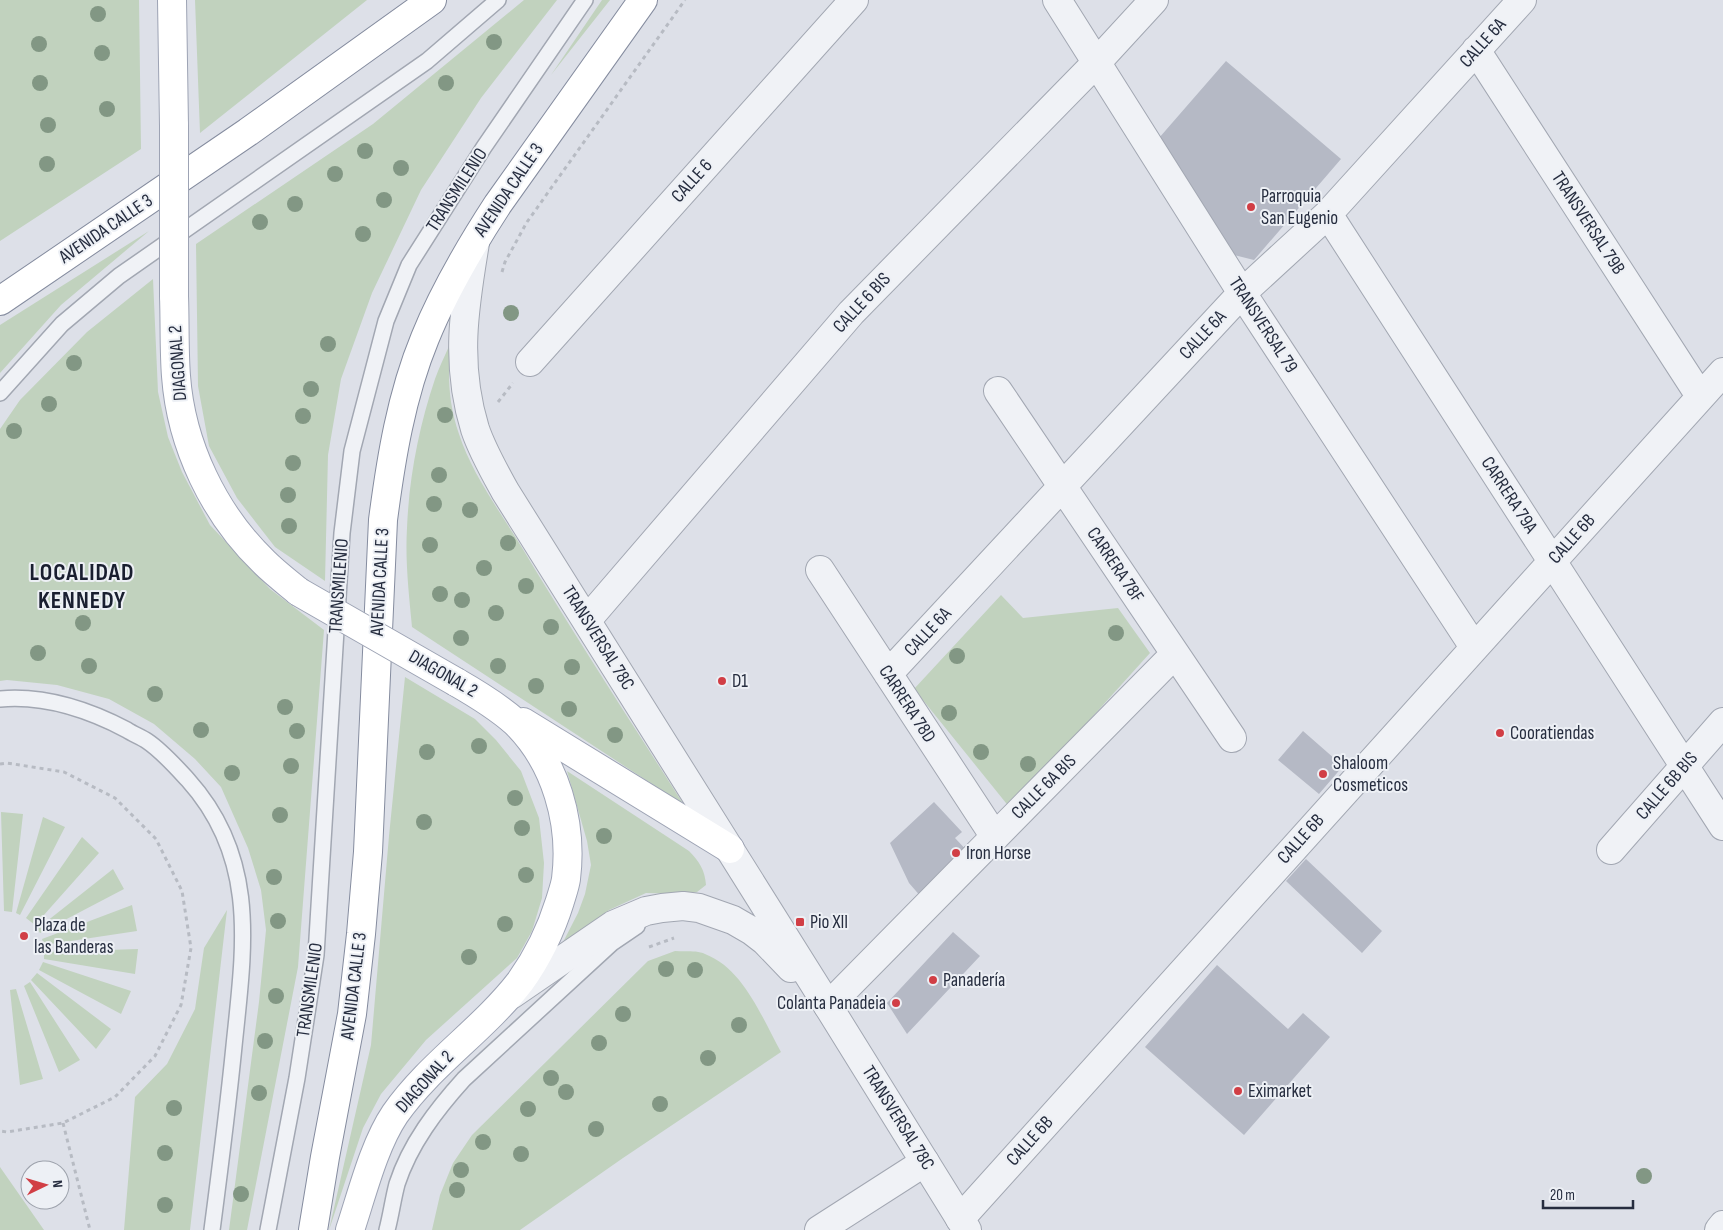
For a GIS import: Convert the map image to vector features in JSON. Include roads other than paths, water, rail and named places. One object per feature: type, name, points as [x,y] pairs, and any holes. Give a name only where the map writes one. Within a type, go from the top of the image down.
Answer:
[{"type":"main road","name":"DIAGONAL 2","points":[[172,0],[176,378],[183,419],[196,461],[211,494],[230,524],[264,562],[299,592],[492,703],[515,723],[529,738],[544,760],[557,790],[564,817],[568,846],[566,881],[556,914],[543,944],[532,964],[504,1000],[446,1057],[409,1096],[394,1115],[374,1159],[350,1230]]},
{"type":"main road","name":"AVENIDA CALLE 3","points":[[313,1230],[352,1014],[361,934],[368,852],[383,520],[389,475],[406,394],[424,338],[454,276],[475,239],[643,0]]},
{"type":"main road","name":"AVENIDA CALLE 3","points":[[0,301],[248,132],[426,4]]},
{"type":"main road","points":[[492,703],[730,850]]},
{"type":"street","name":"CALLE 6","points":[[530,362],[854,0]]},
{"type":"street","name":"TRANSVERSAL 79","points":[[1057,0],[1242,293],[1474,647]]},
{"type":"street","name":"CALLE 6 BIS","points":[[586,620],[851,313],[1097,62],[1154,0]]},
{"type":"street","name":"CALLE 6A","points":[[888,674],[1242,293],[1328,214],[1522,0]]},
{"type":"street","name":"TRANSVERSAL 79B","points":[[1476,50],[1700,396]]},
{"type":"street","name":"CARRERA 79A","points":[[1328,214],[1723,826]]},
{"type":"street","name":"TRANSVERSAL 78C","points":[[475,239],[465,302],[462,366],[467,396],[476,430],[489,461],[505,491],[963,1224]]},
{"type":"street","name":"CALLE 6B","points":[[963,1224],[1474,647],[1723,372]]},
{"type":"street","name":"CARRERA 78F","points":[[998,392],[1232,738]]},
{"type":"street","name":"CARRERA 78D","points":[[820,570],[994,837]]},
{"type":"street","name":"CALLE 6A BIS","points":[[828,1006],[1175,654]]},
{"type":"street","name":"CALLE 6B BIS","points":[[1611,850],[1723,722]]},
{"type":"street","name":"TRANSVERSAL 78C","points":[[504,1000],[613,925],[646,911],[683,906],[712,912],[733,920],[752,931],[765,941],[828,1006]]},
{"type":"street","points":[[818,1230],[925,1162]]},
{"type":"street","points":[[1719,1230],[1723,1225]]},
{"type":"lane","points":[[0,393],[62,324],[119,276],[427,61],[498,0]]},
{"type":"lane","name":"TRANSMILENIO","points":[[268,1230],[297,1078],[316,955],[342,532],[352,452],[386,321],[409,265],[484,147],[585,0]]},
{"type":"lane","points":[[0,699],[39,700],[81,710],[147,741],[180,771],[200,794],[220,825],[232,853],[240,886],[243,926],[241,979],[212,1230]]},
{"type":"lane","points":[[387,1230],[398,1184],[418,1138],[442,1104],[464,1079],[612,943],[634,927],[683,906]]},
{"type":"place","name":"Parroquia San Eugenio","points":[[1251,207]]},
{"type":"place","name":"D1","points":[[722,681]]},
{"type":"place","name":"Cooratiendas","points":[[1500,733]]},
{"type":"place","name":"Shaloom Cosmeticos","points":[[1323,774]]},
{"type":"place","name":"Iron Horse","points":[[956,853]]},
{"type":"place","name":"Pio XII","points":[[800,922]]},
{"type":"place","name":"Plaza de las Banderas","points":[[24,936]]},
{"type":"place","name":"Panadería","points":[[933,980]]},
{"type":"place","name":"Colanta Panadeia","points":[[896,1003]]},
{"type":"place","name":"Eximarket","points":[[1238,1091]]},
{"type":"district","name":"LOCALIDAD KENNEDY","points":[[82,586]]}]
